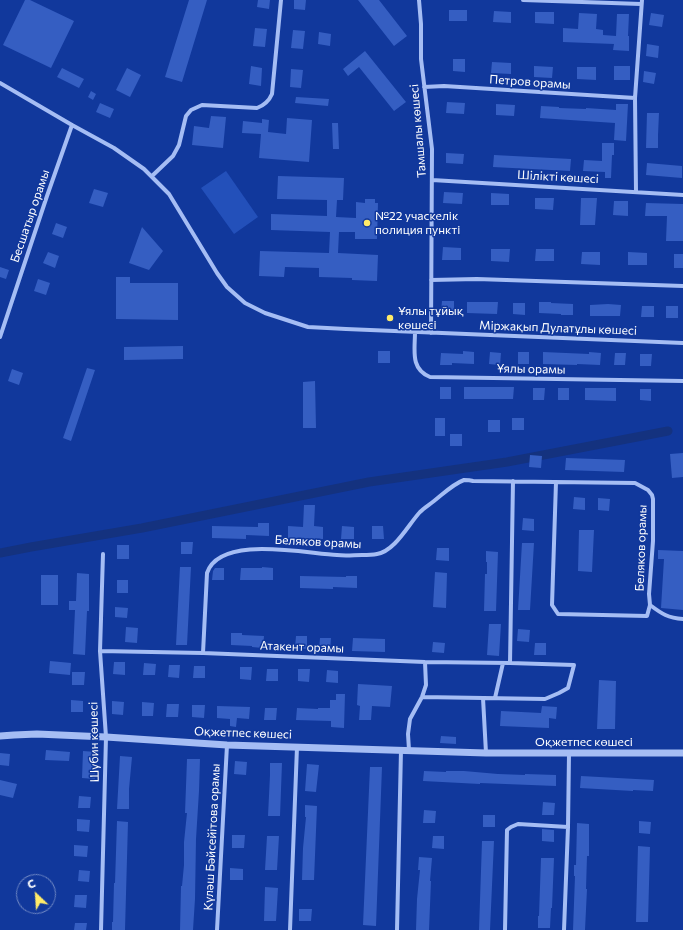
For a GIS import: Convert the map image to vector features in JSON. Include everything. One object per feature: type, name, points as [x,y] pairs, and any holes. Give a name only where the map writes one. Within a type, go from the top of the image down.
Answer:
[{"type":"street","points":[[152,176],[173,156],[179,144],[186,116],[191,110],[202,105],[258,108],[265,105],[270,99],[272,94],[281,0]]},
{"type":"street","name":"Тамшалы көшесі","points":[[419,0],[421,59],[432,149],[431,333]]},
{"type":"street","points":[[524,0],[642,2],[635,98],[636,192]]},
{"type":"street","name":"Міржақып Дулатұлы көшесі","points":[[0,83],[114,148],[152,176],[169,194],[227,287],[245,302],[265,313],[308,327],[683,343]]},
{"type":"street","name":"Петров орамы","points":[[424,87],[444,86],[635,98]]},
{"type":"street","name":"Бесшатыр орамы","points":[[0,336],[72,125]]},
{"type":"street","name":"Шілікті көшесі","points":[[432,180],[683,194]]},
{"type":"street","points":[[431,280],[477,279],[683,286]]},
{"type":"street","name":"Ұялы орамы","points":[[415,332],[416,362],[419,370],[430,377],[683,382]]},
{"type":"street","name":"Беляков орамы","points":[[203,653],[207,573],[213,562],[238,551],[258,549],[279,549],[337,555],[377,554],[387,551],[420,512],[453,486],[465,480],[635,483],[648,490],[653,499],[654,525],[649,594],[650,605]]},
{"type":"street","points":[[510,663],[513,481]]},
{"type":"street","points":[[556,482],[552,605],[558,614],[647,616],[650,605],[661,614],[683,619]]},
{"type":"street","name":"Шубин көшесі","points":[[101,930],[106,737],[100,651],[103,554]]},
{"type":"street","name":"Атакент орамы","points":[[100,651],[203,653],[426,662],[574,665],[568,688],[545,699],[495,698]]},
{"type":"street","points":[[409,750],[408,734],[410,719],[426,686],[426,662]]},
{"type":"street","points":[[422,697],[495,698],[503,663]]},
{"type":"street","points":[[483,698],[486,753]]},
{"type":"street","name":"Оқжетпес көшесі","points":[[0,736],[37,734],[227,745],[486,753],[683,753]]},
{"type":"street","name":"Күләш Бәйсейітова орамы","points":[[217,930],[227,745]]},
{"type":"street","points":[[290,930],[297,746]]},
{"type":"street","points":[[397,930],[401,750]]},
{"type":"street","points":[[564,930],[569,754]]},
{"type":"street","points":[[505,930],[508,830],[518,824],[568,827]]},
{"type":"shaded area","points":[[226,171],[258,217],[234,234],[201,188]]},
{"type":"building","points":[[25,0],[30,0],[74,21],[51,68],[3,45]]},
{"type":"building","points":[[189,0],[207,0],[182,82],[165,77]]},
{"type":"building","points":[[258,0],[270,0],[269,9],[257,7]]},
{"type":"building","points":[[294,0],[306,0],[305,10],[294,9]]},
{"type":"building","points":[[358,0],[379,0],[407,36],[394,46]]},
{"type":"building","points":[[449,10],[467,10],[467,21],[449,21]]},
{"type":"building","points":[[494,11],[511,12],[511,23],[493,22]]},
{"type":"building","points":[[535,12],[554,12],[554,24],[535,23]]},
{"type":"building","points":[[579,13],[597,14],[596,29],[603,30],[603,35],[616,36],[617,14],[629,14],[629,51],[613,50],[614,44],[563,42],[563,28],[578,29]]},
{"type":"building","points":[[651,13],[664,15],[662,27],[649,25]]},
{"type":"building","points":[[255,28],[267,29],[265,47],[253,46]]},
{"type":"building","points":[[293,30],[305,31],[303,49],[291,48]]},
{"type":"building","points":[[319,32],[331,34],[330,46],[318,44]]},
{"type":"building","points":[[647,44],[659,46],[658,58],[646,56]]},
{"type":"building","points":[[365,51],[406,102],[394,111],[359,67],[348,76],[343,69]]},
{"type":"building","points":[[453,59],[465,59],[465,72],[453,71]]},
{"type":"building","points":[[492,62],[511,63],[511,74],[491,73]]},
{"type":"building","points":[[251,66],[262,68],[261,86],[249,84]]},
{"type":"building","points":[[534,66],[553,67],[552,78],[534,77]]},
{"type":"building","points":[[614,66],[630,66],[630,80],[614,80]]},
{"type":"building","points":[[577,67],[596,67],[596,80],[577,79]]},
{"type":"building","points":[[62,68],[84,79],[79,88],[57,77]]},
{"type":"building","points":[[127,68],[141,75],[130,97],[116,90]]},
{"type":"building","points":[[291,69],[303,70],[301,88],[290,87]]},
{"type":"building","points":[[644,71],[656,73],[654,84],[643,82]]},
{"type":"building","points":[[91,91],[96,94],[93,100],[88,97]]},
{"type":"building","points":[[296,97],[329,99],[328,106],[295,103]]},
{"type":"building","points":[[447,102],[465,103],[464,114],[446,113]]},
{"type":"building","points":[[100,103],[114,109],[110,118],[96,112]]},
{"type":"building","points":[[496,104],[515,105],[514,116],[496,115]]},
{"type":"building","points":[[616,104],[628,104],[626,141],[614,140],[615,123],[540,118],[541,106],[616,110]]},
{"type":"building","points":[[647,113],[659,113],[658,148],[646,148]]},
{"type":"building","points":[[211,116],[226,117],[223,148],[192,145],[194,126],[209,128]]},
{"type":"building","points":[[287,118],[312,120],[309,162],[259,158],[261,134],[242,133],[243,121],[262,123],[262,119],[269,120],[268,132],[286,134]]},
{"type":"building","points":[[332,123],[338,123],[339,149],[333,149]]},
{"type":"building","points":[[602,143],[614,143],[611,178],[605,178],[605,172],[583,171],[584,160],[602,161]]},
{"type":"building","points":[[446,153],[464,154],[463,164],[446,163]]},
{"type":"building","points":[[494,155],[571,159],[570,171],[493,167]]},
{"type":"building","points":[[647,163],[682,166],[682,178],[646,175]]},
{"type":"building","points":[[278,176],[344,178],[343,200],[337,200],[336,217],[356,218],[356,202],[365,203],[365,199],[375,199],[375,203],[378,203],[377,239],[355,239],[355,232],[339,232],[338,253],[378,255],[377,281],[352,280],[352,278],[319,277],[319,268],[285,267],[284,277],[259,276],[260,251],[329,253],[330,232],[271,230],[271,214],[327,216],[327,200],[277,199]]},
{"type":"building","points":[[94,189],[108,193],[103,207],[89,203]]},
{"type":"building","points":[[444,192],[463,193],[462,204],[443,203]]},
{"type":"building","points":[[491,193],[509,194],[509,205],[491,205]]},
{"type":"building","points":[[535,198],[554,198],[553,210],[535,209]]},
{"type":"building","points":[[581,198],[597,198],[595,225],[580,225]]},
{"type":"building","points":[[614,201],[628,201],[628,216],[613,215]]},
{"type":"building","points":[[646,203],[683,204],[683,241],[666,241],[667,216],[645,216]]},
{"type":"building","points":[[56,223],[67,227],[63,238],[52,234]]},
{"type":"building","points":[[142,227],[163,251],[149,270],[129,263]]},
{"type":"building","points":[[443,247],[461,248],[461,260],[442,260]]},
{"type":"building","points":[[491,249],[510,249],[509,262],[491,261]]},
{"type":"building","points":[[536,249],[554,249],[554,261],[535,261]]},
{"type":"building","points":[[48,252],[59,256],[55,268],[43,263]]},
{"type":"building","points":[[582,252],[600,252],[600,265],[581,264]]},
{"type":"building","points":[[628,252],[647,253],[647,265],[628,265]]},
{"type":"building","points":[[674,254],[683,254],[683,268],[674,268]]},
{"type":"building","points":[[0,267],[9,270],[6,279],[0,277]]},
{"type":"building","points":[[116,277],[130,277],[130,283],[178,283],[178,320],[116,319]]},
{"type":"building","points":[[38,279],[50,283],[46,295],[34,291]]},
{"type":"building","points":[[442,301],[454,301],[454,312],[441,312]]},
{"type":"building","points":[[467,302],[498,302],[497,314],[467,313]]},
{"type":"building","points":[[539,302],[573,304],[573,315],[539,313]]},
{"type":"building","points":[[513,303],[525,303],[525,315],[513,314]]},
{"type":"building","points":[[590,305],[621,305],[620,316],[590,316]]},
{"type":"building","points":[[642,306],[654,306],[654,317],[641,317]]},
{"type":"building","points":[[666,306],[678,306],[678,318],[666,318]]},
{"type":"building","points":[[183,346],[183,359],[124,360],[124,347]]},
{"type":"building","points":[[378,351],[390,351],[390,363],[378,363]]},
{"type":"building","points":[[463,351],[474,352],[474,364],[452,363],[452,365],[440,365],[441,353],[463,354]]},
{"type":"building","points":[[490,352],[501,353],[500,365],[489,364]]},
{"type":"building","points":[[518,352],[529,352],[529,364],[518,364]]},
{"type":"building","points":[[543,352],[589,354],[589,352],[601,353],[600,365],[543,364]]},
{"type":"building","points":[[615,353],[626,353],[625,365],[614,365]]},
{"type":"building","points":[[640,354],[652,354],[651,366],[640,366]]},
{"type":"building","points":[[87,368],[95,370],[71,441],[63,438]]},
{"type":"building","points":[[12,369],[23,373],[19,385],[8,381]]},
{"type":"building","points":[[315,381],[316,428],[303,428],[303,382]]},
{"type":"building","points":[[440,387],[451,387],[451,399],[440,399]]},
{"type":"building","points":[[464,387],[514,387],[513,399],[464,399]]},
{"type":"building","points":[[533,388],[545,388],[544,400],[533,400]]},
{"type":"building","points":[[558,388],[569,388],[569,400],[558,400]]},
{"type":"building","points":[[585,388],[616,388],[616,401],[585,400]]},
{"type":"building","points":[[640,389],[651,389],[651,401],[640,400]]},
{"type":"building","points":[[435,418],[445,418],[445,436],[435,436]]},
{"type":"building","points":[[512,418],[524,418],[524,430],[512,430]]},
{"type":"building","points":[[488,420],[500,420],[500,432],[488,432]]},
{"type":"building","points":[[450,434],[462,434],[462,446],[450,446]]},
{"type":"building","points":[[683,453],[683,477],[672,478],[670,454]]},
{"type":"building","points":[[530,455],[542,456],[541,468],[529,467]]},
{"type":"building","points":[[566,458],[625,460],[624,472],[565,470]]},
{"type":"building","points":[[574,497],[585,498],[585,510],[573,509]]},
{"type":"building","points":[[598,498],[610,499],[609,511],[598,510]]},
{"type":"building","points":[[304,505],[315,505],[314,526],[323,527],[323,539],[288,538],[288,526],[303,527]]},
{"type":"building","points":[[523,518],[534,519],[534,531],[522,530]]},
{"type":"building","points":[[258,523],[269,523],[269,536],[246,535],[246,539],[212,538],[212,526],[258,527]]},
{"type":"building","points":[[342,526],[354,527],[354,539],[341,539]]},
{"type":"building","points":[[372,526],[383,526],[384,539],[372,539]]},
{"type":"building","points":[[579,530],[594,530],[592,572],[578,571]]},
{"type":"building","points":[[181,542],[193,542],[192,554],[181,554]]},
{"type":"building","points":[[522,543],[534,543],[530,610],[518,610]]},
{"type":"building","points":[[117,545],[129,545],[129,559],[117,559]]},
{"type":"building","points":[[437,548],[449,548],[449,561],[436,560]]},
{"type":"building","points":[[658,550],[683,551],[683,610],[661,608],[664,559],[658,559]]},
{"type":"building","points":[[486,551],[498,552],[496,611],[484,611],[485,574],[487,574]]},
{"type":"building","points":[[180,567],[191,567],[187,645],[176,645]]},
{"type":"building","points":[[215,568],[224,568],[224,580],[212,580],[213,571]]},
{"type":"building","points":[[241,568],[273,568],[273,580],[240,580]]},
{"type":"building","points":[[435,572],[447,573],[446,608],[433,607]]},
{"type":"building","points":[[77,573],[89,574],[89,611],[87,611],[85,655],[73,654],[75,610],[69,610],[69,601],[76,601]]},
{"type":"building","points":[[41,575],[58,575],[58,605],[41,605]]},
{"type":"building","points":[[300,576],[357,576],[357,588],[300,588]]},
{"type":"building","points":[[117,580],[128,580],[128,593],[117,593]]},
{"type":"building","points":[[115,607],[128,608],[127,618],[115,617]]},
{"type":"building","points":[[489,624],[501,624],[499,656],[487,655]]},
{"type":"building","points":[[126,627],[138,628],[137,643],[125,642]]},
{"type":"building","points":[[518,629],[530,630],[529,642],[517,641]]},
{"type":"building","points":[[231,633],[264,636],[263,648],[231,645]]},
{"type":"building","points":[[296,636],[307,636],[307,649],[295,648]]},
{"type":"building","points":[[320,638],[331,638],[330,651],[319,650]]},
{"type":"building","points":[[353,638],[385,639],[385,652],[352,651]]},
{"type":"building","points":[[433,642],[445,643],[444,653],[432,652]]},
{"type":"building","points":[[535,643],[546,643],[546,655],[534,655]]},
{"type":"building","points":[[50,661],[71,663],[70,675],[49,673]]},
{"type":"building","points":[[114,662],[125,662],[125,675],[113,674]]},
{"type":"building","points":[[144,663],[156,664],[155,675],[143,675]]},
{"type":"building","points":[[169,665],[180,665],[179,678],[168,677]]},
{"type":"building","points":[[194,666],[205,666],[205,678],[193,678]]},
{"type":"building","points":[[240,667],[252,667],[251,680],[240,679]]},
{"type":"building","points":[[267,669],[278,669],[278,681],[266,681]]},
{"type":"building","points":[[298,669],[310,669],[309,682],[298,681]]},
{"type":"building","points":[[327,670],[338,671],[338,683],[326,682]]},
{"type":"building","points":[[72,672],[85,672],[84,685],[72,685]]},
{"type":"building","points":[[599,680],[616,681],[615,729],[597,729]]},
{"type":"building","points":[[358,684],[392,686],[390,707],[372,706],[371,720],[359,720],[360,706],[357,705]]},
{"type":"building","points":[[336,694],[345,694],[344,728],[331,727],[331,721],[296,720],[297,708],[330,708],[330,700],[336,700]]},
{"type":"building","points":[[71,700],[83,701],[83,712],[71,712]]},
{"type":"building","points":[[112,701],[124,702],[123,715],[112,714]]},
{"type":"building","points":[[142,702],[154,703],[153,716],[142,716]]},
{"type":"building","points":[[167,704],[179,704],[178,717],[166,717]]},
{"type":"building","points":[[192,705],[205,705],[204,718],[192,717]]},
{"type":"building","points":[[217,706],[250,707],[249,719],[237,718],[236,727],[230,726],[230,719],[217,718]]},
{"type":"building","points":[[542,706],[557,707],[556,719],[549,718],[549,728],[500,726],[501,711],[541,713]]},
{"type":"building","points":[[265,708],[277,708],[276,720],[264,720]]},
{"type":"building","points":[[441,736],[456,737],[456,744],[440,743]]},
{"type":"building","points":[[46,750],[70,752],[69,761],[45,760]]},
{"type":"building","points":[[83,751],[96,752],[95,779],[82,778]]},
{"type":"building","points":[[0,753],[10,754],[9,766],[0,765]]},
{"type":"building","points":[[120,756],[132,757],[129,809],[117,809]]},
{"type":"building","points":[[187,759],[200,759],[195,899],[193,930],[180,930],[181,886],[184,865],[184,842],[187,813],[185,813]]},
{"type":"building","points":[[235,761],[247,762],[246,775],[234,774]]},
{"type":"building","points":[[270,763],[282,763],[280,816],[268,816]]},
{"type":"building","points":[[307,764],[319,765],[316,792],[305,791]]},
{"type":"building","points":[[370,767],[382,767],[376,926],[363,925]]},
{"type":"building","points":[[424,771],[464,771],[498,774],[556,775],[556,786],[423,781]]},
{"type":"building","points":[[581,776],[654,780],[653,791],[580,788]]},
{"type":"building","points":[[0,780],[17,784],[13,798],[0,795]]},
{"type":"building","points":[[79,796],[91,797],[90,808],[78,808]]},
{"type":"building","points":[[543,802],[555,803],[554,815],[542,815]]},
{"type":"building","points":[[305,805],[317,806],[314,880],[302,880],[306,817]]},
{"type":"building","points":[[424,810],[436,811],[435,823],[423,823]]},
{"type":"building","points":[[483,815],[495,815],[495,827],[483,827]]},
{"type":"building","points":[[77,819],[90,820],[89,832],[77,831]]},
{"type":"building","points":[[117,821],[128,822],[125,930],[112,930]]},
{"type":"building","points":[[639,821],[651,822],[650,834],[639,833]]},
{"type":"building","points":[[577,823],[589,824],[589,856],[587,856],[585,930],[573,930],[574,865],[576,865]]},
{"type":"building","points":[[542,829],[554,830],[554,842],[542,841]]},
{"type":"building","points":[[232,835],[245,835],[244,848],[232,848]]},
{"type":"building","points":[[267,836],[279,836],[277,870],[265,870]]},
{"type":"building","points":[[433,836],[444,836],[444,849],[432,848]]},
{"type":"building","points":[[482,841],[494,841],[490,930],[479,930]]},
{"type":"building","points":[[74,845],[88,846],[87,857],[74,856]]},
{"type":"building","points":[[638,846],[650,847],[648,922],[636,922]]},
{"type":"building","points":[[419,857],[432,858],[429,930],[416,930],[420,870],[418,870]]},
{"type":"building","points":[[541,858],[554,858],[550,928],[538,928]]},
{"type":"building","points":[[230,868],[243,869],[243,880],[230,880]]},
{"type":"building","points":[[79,870],[90,871],[89,882],[78,881]]},
{"type":"building","points":[[265,887],[278,888],[276,921],[264,921]]},
{"type":"building","points":[[75,895],[87,895],[86,908],[74,907]]},
{"type":"building","points":[[299,909],[312,909],[311,921],[299,921]]},
{"type":"building","points":[[75,923],[87,923],[86,930],[74,930]]},
{"type":"waterway","points":[[0,553],[142,528],[369,482],[507,462],[668,431]]},
{"type":"place","name":"№22 учаскелік полиция пункті","points":[[367,223]]},
{"type":"place","name":"Ұялы тұйық көшесі","points":[[390,318]]}]
